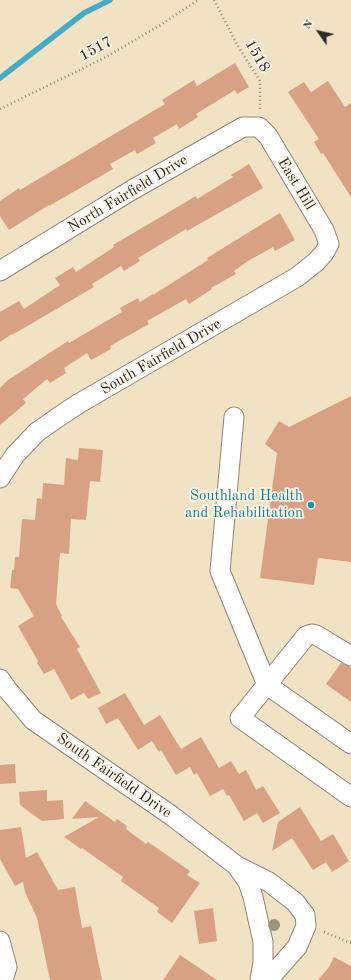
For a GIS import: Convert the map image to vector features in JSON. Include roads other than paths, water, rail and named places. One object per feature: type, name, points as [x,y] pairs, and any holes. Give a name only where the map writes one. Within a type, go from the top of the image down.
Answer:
[{"type":"street","name":"North Fairfield Drive","points":[[0,271],[132,190],[242,127],[259,127]]},
{"type":"street","name":"East Hill","points":[[259,127],[268,136],[324,230],[329,244]]},
{"type":"street","name":"South Fairfield Drive","points":[[0,478],[15,455],[37,432],[78,404],[143,368],[297,277],[316,262],[324,253],[329,244]]},
{"type":"street","points":[[234,417],[220,571],[267,684],[351,744]]},
{"type":"street","points":[[351,656],[312,634],[306,636],[240,718],[351,797]]},
{"type":"street","name":"South Fairfield Drive","points":[[0,679],[33,720],[172,816],[237,866],[269,882],[295,902],[305,915],[306,926],[298,947],[268,980]]},
{"type":"street","name":"South Fairfield Drive","points":[[237,866],[248,882],[253,896],[263,942],[263,962],[260,980]]},
{"type":"street","points":[[0,941],[8,976]]},
{"type":"waterway","points":[[0,78],[84,13],[110,0]]},
{"type":"place","name":"Southland Health and Rehabilitation","points":[[311,505]]}]
